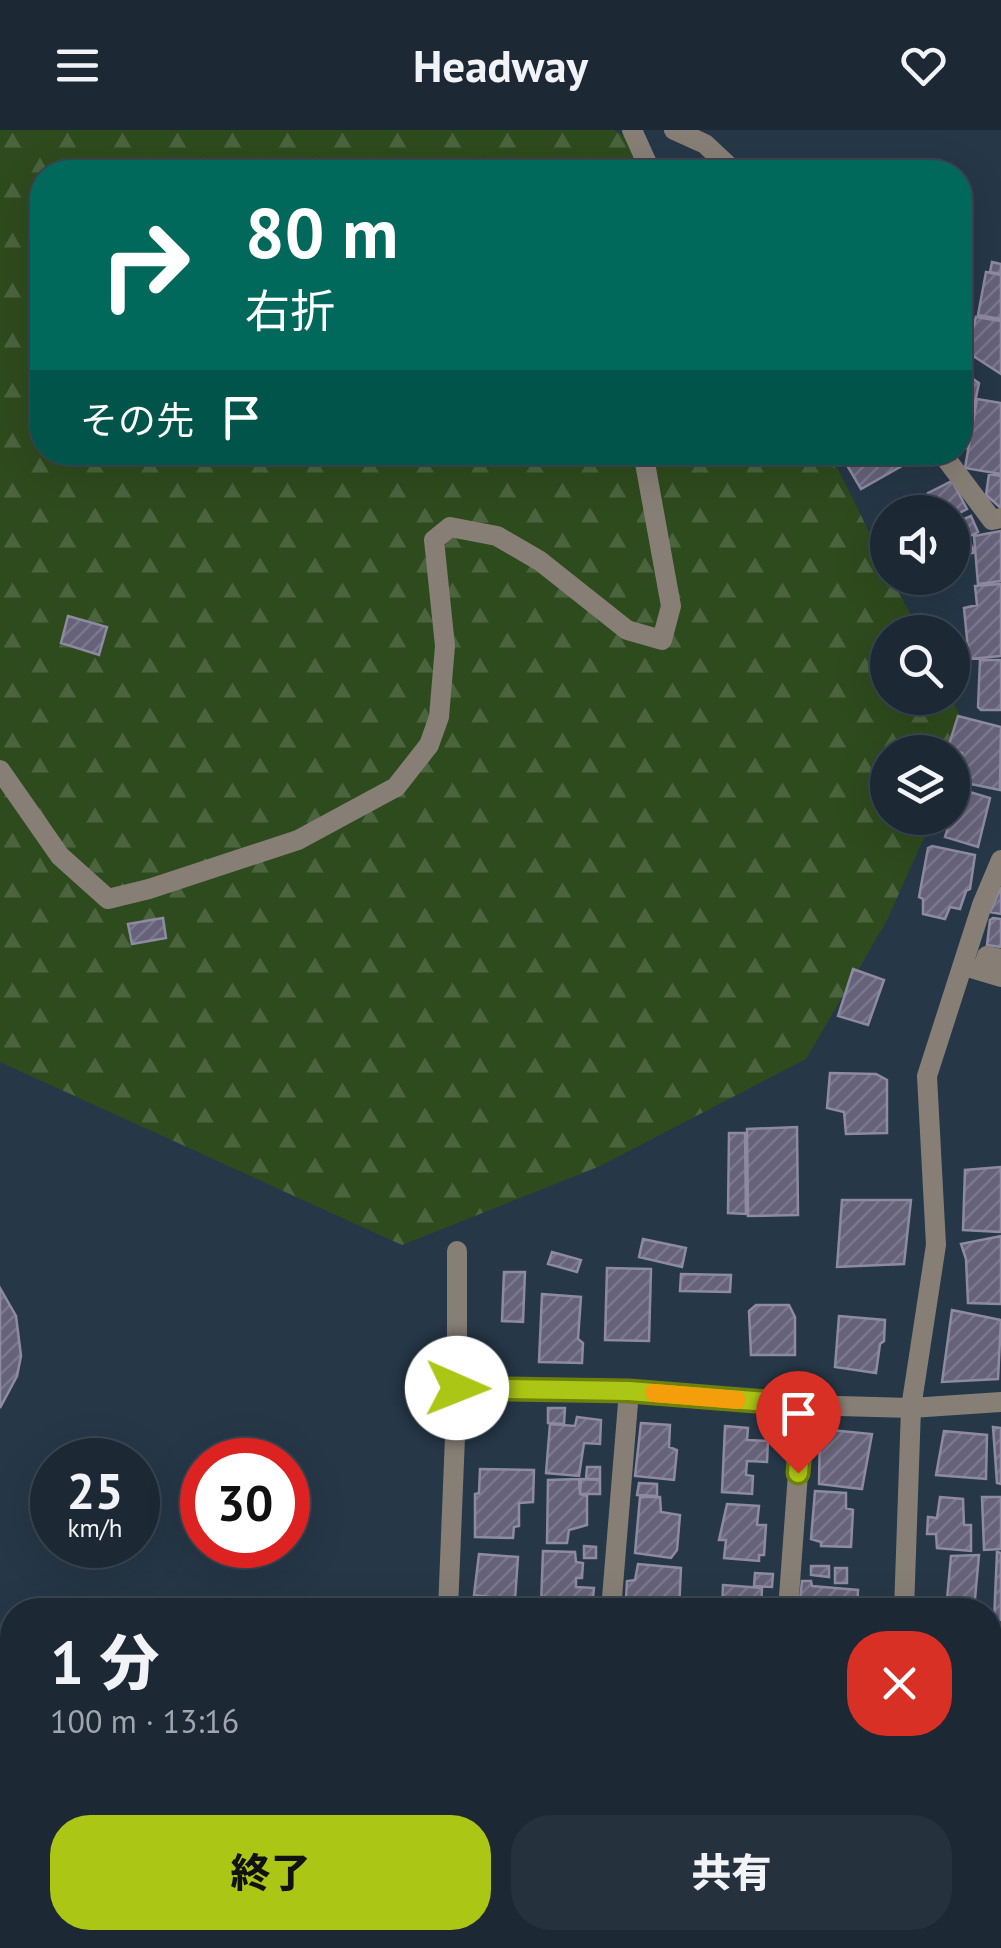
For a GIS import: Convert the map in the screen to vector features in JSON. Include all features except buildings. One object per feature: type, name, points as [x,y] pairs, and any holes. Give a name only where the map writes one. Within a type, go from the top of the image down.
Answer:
[{"type":"street","points":[[632,130],[646,160]]},
{"type":"street","points":[[674,130],[705,144],[722,160]]},
{"type":"street","points":[[0,770],[60,856],[108,899],[298,840],[396,787],[428,745],[439,717],[445,646],[434,540],[450,527],[498,536],[540,561],[627,630],[662,640],[671,606],[645,465]]},
{"type":"street","points":[[951,465],[992,520],[1001,518]]},
{"type":"street","points":[[982,971],[982,905],[1001,860]]},
{"type":"street","points":[[904,1598],[910,1408],[936,1245],[927,1076],[982,971],[986,956],[1001,959]]},
{"type":"street","points":[[448,1598],[457,1388],[456,1251]]},
{"type":"street","points":[[457,1388],[629,1391],[804,1405],[910,1408],[1001,1402]]},
{"type":"street","points":[[612,1598],[629,1391]]},
{"type":"street","points":[[789,1598],[804,1405]]},
{"type":"green space","points":[[0,130],[614,130],[658,160],[30,160],[30,465],[836,465],[870,534],[870,595],[900,595],[910,615],[870,615],[870,715],[960,715],[970,735],[870,735],[870,835],[925,835],[887,920],[806,1059],[600,1166],[402,1245],[0,1062]]},
{"type":"slow traffic","points":[[654,1393],[737,1400]]},
{"type":"route","points":[[457,1388],[629,1391],[804,1405],[798,1473]]}]
